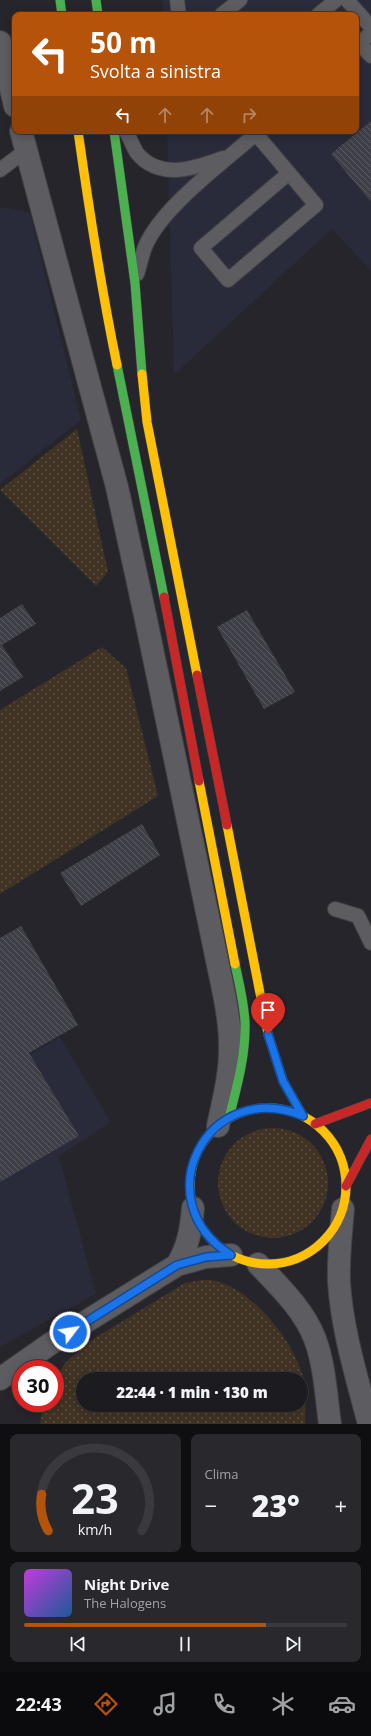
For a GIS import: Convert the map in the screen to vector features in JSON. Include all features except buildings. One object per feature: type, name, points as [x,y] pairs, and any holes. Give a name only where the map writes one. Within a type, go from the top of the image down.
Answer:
[{"type":"street","points":[[60,0],[62,12]]},
{"type":"street","points":[[96,0],[98,12]]},
{"type":"street","points":[[0,42],[12,93]]},
{"type":"street","points":[[78,134],[86,190],[109,326],[133,439],[243,1005],[246,1028],[241,1072],[223,1122]]},
{"type":"street","points":[[114,134],[135,283],[147,422],[268,1034],[283,1081],[303,1116]]},
{"type":"street","points":[[23,141],[116,487],[145,615],[222,984],[229,1022],[230,1043],[228,1080],[223,1122]]},
{"type":"street","points":[[316,1124],[371,1103]]},
{"type":"street","points":[[177,1265],[188,1242],[193,1208],[190,1182],[193,1164],[204,1140],[223,1122],[249,1110],[267,1107],[286,1110],[303,1116],[316,1124],[328,1136],[338,1151],[344,1168],[346,1186],[339,1262],[341,1303],[345,1326],[369,1424]]},
{"type":"street","points":[[346,1186],[371,1139]]},
{"type":"street","points":[[193,1208],[200,1224],[210,1239],[231,1255],[258,1264],[286,1262],[312,1251],[327,1238],[338,1222],[343,1209]]},
{"type":"street","points":[[0,1379],[50,1344],[177,1265],[206,1257],[231,1255]]},
{"type":"street","points":[[258,1264],[294,1304],[312,1332],[319,1352],[330,1424]]},
{"type":"lane","points":[[177,0],[178,12]]},
{"type":"lane","points":[[226,12],[240,0]]},
{"type":"lane","points":[[322,12],[336,0]]},
{"type":"lane","points":[[347,0],[358,12]]},
{"type":"lane","points":[[359,14],[371,27]]},
{"type":"lane","points":[[359,44],[371,33]]},
{"type":"lane","points":[[359,46],[371,56]]},
{"type":"lane","points":[[128,134],[137,153],[146,161],[166,170],[192,169],[233,154]]},
{"type":"lane","points":[[135,283],[146,246],[165,217],[185,195],[256,134]]},
{"type":"lane","points":[[258,134],[316,205],[228,280],[201,248],[289,173]]},
{"type":"lane","points":[[0,170],[23,141]]},
{"type":"lane","points":[[335,910],[358,916],[371,943]]},
{"type":"shaded area","points":[[162,0],[371,0],[371,271],[332,229],[174,375],[167,134],[359,134],[359,12],[163,12]]},
{"type":"shaded area","points":[[0,207],[30,213],[81,420],[0,484]]},
{"type":"shaded area","points":[[77,429],[108,572],[96,586],[0,490]]},
{"type":"shaded area","points":[[102,647],[126,668],[158,796],[0,894],[0,710]]},
{"type":"shaded area","points":[[60,1037],[111,1122],[59,1156],[96,1294],[0,1347],[0,1072]]},
{"type":"shaded area","points":[[273,1128],[294,1132],[304,1137],[312,1144],[319,1152],[324,1162],[328,1183],[324,1204],[319,1214],[312,1222],[304,1229],[294,1234],[273,1238],[252,1234],[242,1229],[234,1222],[227,1214],[222,1204],[218,1183],[222,1162],[227,1152],[234,1144],[242,1137],[252,1132]]},
{"type":"shaded area","points":[[201,1280],[216,1281],[231,1287],[246,1296],[260,1308],[284,1337],[302,1372],[76,1372],[76,1412],[305,1412],[305,1424],[40,1424],[42,1412],[64,1412],[64,1365],[90,1341],[185,1283]]},
{"type":"traffic: fast","points":[[60,0],[62,12]]},
{"type":"traffic: fast","points":[[96,0],[98,12]]},
{"type":"traffic: fast","points":[[114,134],[135,283],[142,374]]},
{"type":"traffic: fast","points":[[117,365],[164,597]]},
{"type":"traffic: fast","points":[[229,1118],[240,1070],[245,1034],[244,1007],[235,964]]},
{"type":"traffic: slow","points":[[78,134],[86,190],[117,365]]},
{"type":"traffic: slow","points":[[142,374],[147,422],[197,675]]},
{"type":"traffic: slow","points":[[199,781],[235,964]]},
{"type":"traffic: slow","points":[[227,825],[268,1034],[283,1081],[303,1116]]},
{"type":"traffic: slow","points":[[260,1108],[276,1108],[291,1111],[305,1117],[318,1126],[328,1136],[337,1149],[343,1163],[346,1186],[345,1201],[337,1223],[328,1236],[318,1246],[305,1255],[291,1261],[276,1264],[260,1264],[245,1261],[231,1255],[218,1246],[208,1236],[199,1223],[193,1209],[190,1194],[190,1178],[193,1163],[199,1149],[208,1136],[218,1126],[231,1117],[245,1111],[260,1108]]},
{"type":"traffic: jam","points":[[164,597],[199,781]]},
{"type":"traffic: jam","points":[[197,675],[227,825]]},
{"type":"traffic: jam","points":[[315,1124],[371,1103]]},
{"type":"traffic: jam","points":[[346,1186],[371,1139]]},
{"type":"route","points":[[70,1332],[177,1265],[206,1257],[231,1255],[210,1239],[196,1216],[190,1191],[191,1173],[196,1156],[204,1140],[218,1126],[232,1116],[249,1110],[267,1107],[295,1112],[303,1116],[283,1081],[270,1045],[268,1034]]}]
